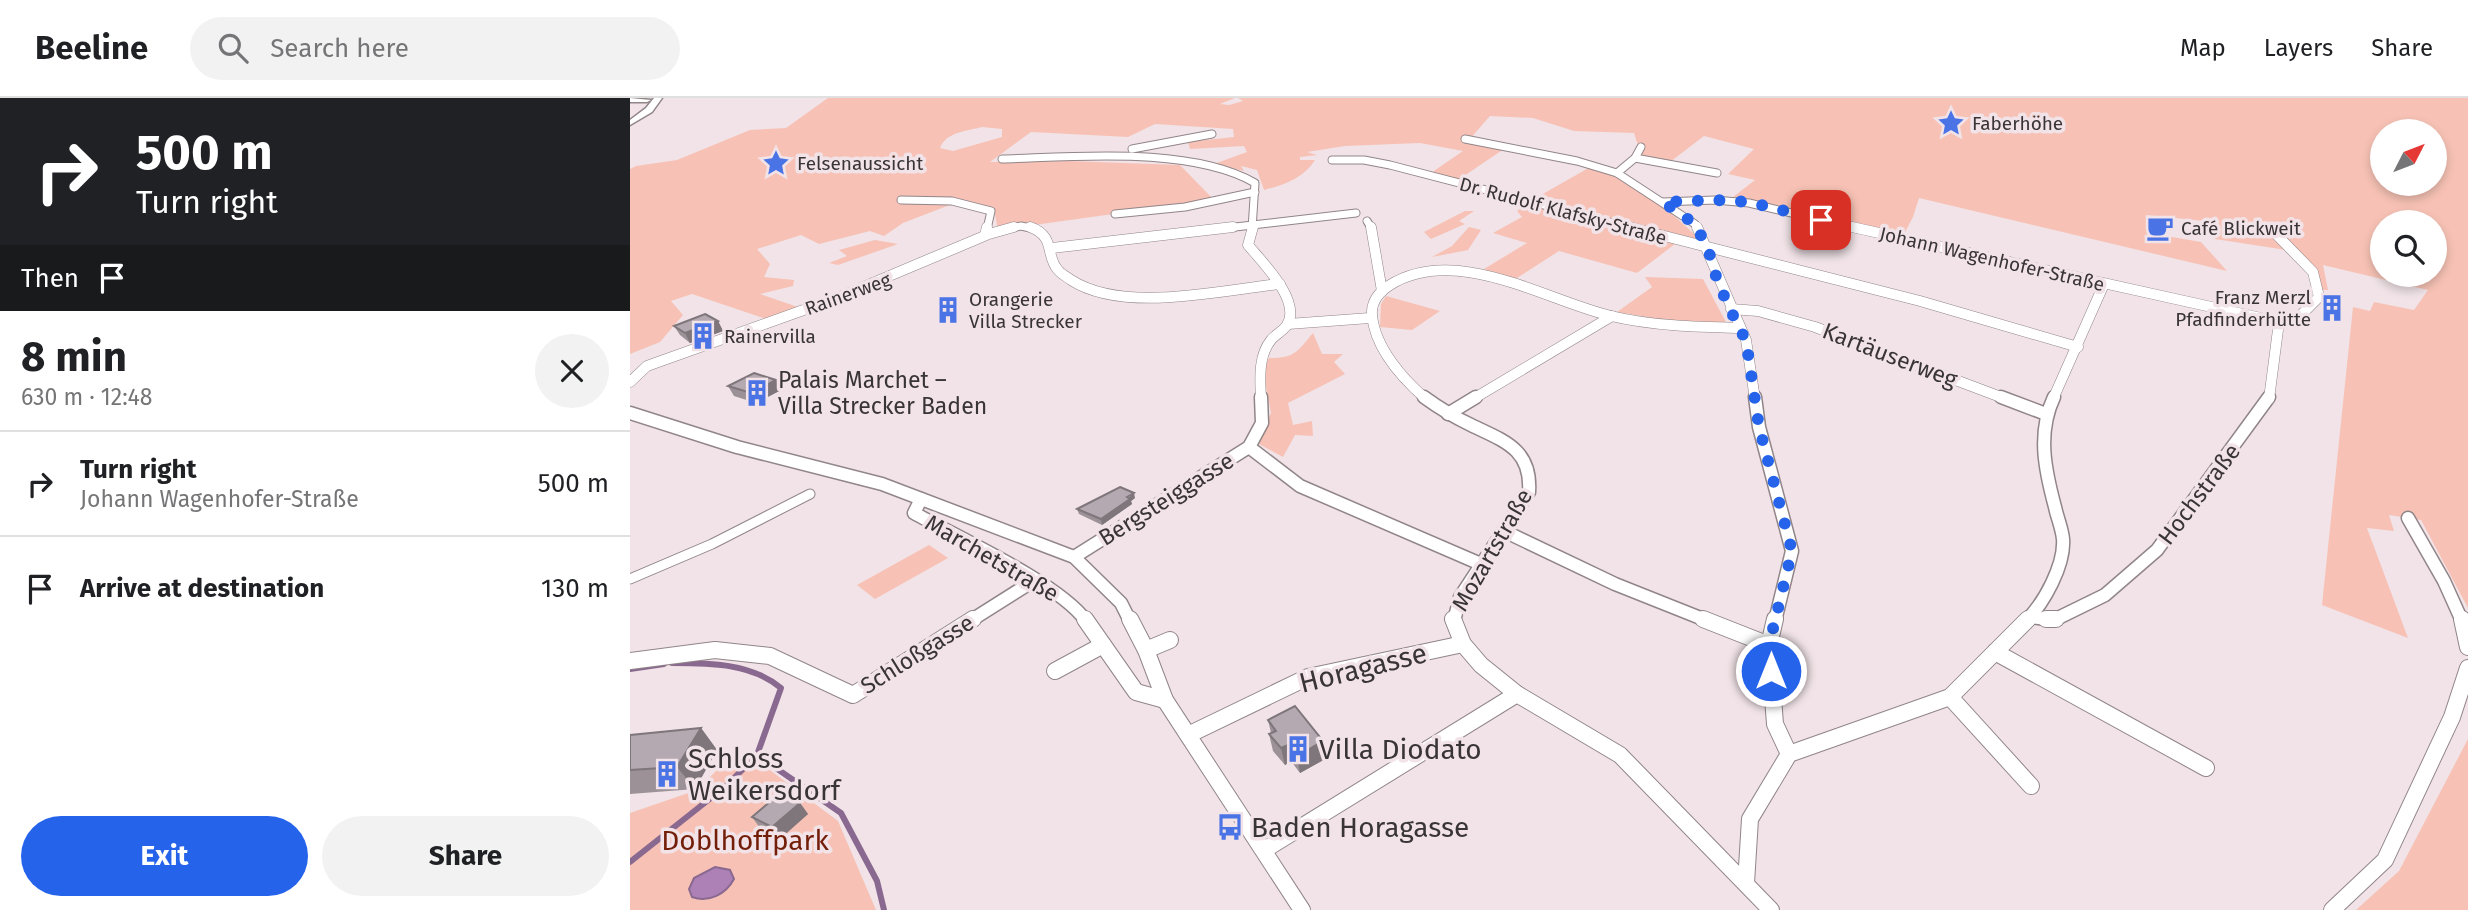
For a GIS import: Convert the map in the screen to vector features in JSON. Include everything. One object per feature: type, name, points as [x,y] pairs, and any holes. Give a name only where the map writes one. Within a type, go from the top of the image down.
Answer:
[{"type":"street","points":[[630,122],[649,110],[658,98]]},
{"type":"street","points":[[630,100],[647,99],[649,110]]},
{"type":"street","points":[[1002,159],[1132,150],[1212,135]]},
{"type":"street","points":[[1465,139],[1577,161],[1617,173],[1695,224],[1746,340],[1759,427],[1792,551],[1769,645],[1774,724],[1789,754]]},
{"type":"street","points":[[1617,173],[1635,158],[1641,147]]},
{"type":"street","points":[[1132,150],[1229,169],[1247,175],[1255,183],[1255,225],[1248,245],[1287,296],[1290,311],[1288,324],[1370,318],[1372,305],[1382,291],[1404,278],[1458,270],[1475,272],[1612,316],[1681,326],[1739,328]]},
{"type":"street","points":[[1635,158],[1717,173]]},
{"type":"street","name":"Dr. Rudolf Klafsky-Straße","points":[[1332,160],[1364,160],[1390,165],[1708,249],[1958,311],[2023,334],[2078,346]]},
{"type":"street","points":[[1115,214],[1185,207],[1255,192]]},
{"type":"street","points":[[901,200],[952,201],[991,211],[985,235]]},
{"type":"street","name":"Johann Wagenhofer-Straße","points":[[1663,202],[1749,202],[2279,322]]},
{"type":"street","points":[[1052,248],[1356,213]]},
{"type":"street","points":[[1367,221],[1372,229],[1382,291]]},
{"type":"street","points":[[1030,226],[1042,234],[1052,248],[1056,269],[1074,282],[1098,292],[1129,296],[1280,284]]},
{"type":"street","name":"Rainerweg","points":[[630,382],[647,366],[886,281],[985,235],[1030,226]]},
{"type":"street","points":[[2270,228],[2313,272],[2319,297],[2294,322],[2279,322]]},
{"type":"street","points":[[1746,883],[1750,819],[1789,754],[1950,697],[2030,617],[2050,584],[2061,557],[2063,539],[2043,452],[2046,414],[2104,284]]},
{"type":"street","name":"Kartäuserweg","points":[[1731,309],[1758,312],[1815,327],[2046,414]]},
{"type":"street","points":[[1448,414],[1612,316]]},
{"type":"street","name":"Mozartstraße","points":[[1370,318],[1394,368],[1415,390],[1448,414],[1511,446],[1527,462],[1531,475],[1529,492],[1506,532],[1460,597],[1453,618],[1463,644],[1481,666],[1517,694],[1620,755],[1771,910]]},
{"type":"street","name":"Hochstraße","points":[[2030,617],[2054,620],[2105,595],[2157,550],[2269,400],[2279,322]]},
{"type":"street","name":"Bergsteiggasse","points":[[1074,556],[1249,447],[1262,423],[1259,369],[1269,342],[1288,324]]},
{"type":"street","name":"Marchetstraße","points":[[630,413],[737,447],[849,474],[1074,556],[1121,603],[1146,650],[1165,700],[1302,910]]},
{"type":"street","points":[[1249,447],[1300,486],[1483,565]]},
{"type":"street","points":[[630,579],[712,544],[810,494]]},
{"type":"street","name":"Marchetstraße","points":[[921,499],[914,513],[1035,580],[1077,608],[1136,692],[1165,700]]},
{"type":"street","points":[[2408,518],[2453,598],[2467,633],[2468,647]]},
{"type":"street","points":[[1506,532],[1615,584],[1769,645]]},
{"type":"street","name":"Schloßgasse","points":[[630,661],[715,650],[770,656],[853,695],[1035,580]]},
{"type":"street","points":[[1146,650],[1170,640]]},
{"type":"street","name":"Horagasse","points":[[1188,735],[1308,677],[1463,644]]},
{"type":"street","points":[[1055,671],[1103,645]]},
{"type":"street","points":[[1996,652],[2206,768]]},
{"type":"street","points":[[2332,910],[2385,860],[2452,717],[2468,668]]},
{"type":"street","points":[[1264,850],[1517,694]]},
{"type":"street","points":[[1950,697],[2031,786]]},
{"type":"green space","points":[[828,98],[1235,98],[1220,104],[1229,105],[1243,101],[1238,98],[2468,98],[2468,608],[2421,520],[2389,515],[2394,531],[2367,528],[2408,638],[2322,605],[2353,307],[2370,311],[2374,302],[2414,310],[2428,290],[2415,287],[2447,287],[2447,210],[2370,210],[2370,276],[2323,265],[2328,290],[2322,290],[2299,252],[2215,239],[2204,221],[2146,215],[2155,234],[2201,242],[2227,271],[1919,198],[1903,236],[1733,197],[1755,180],[1728,174],[1754,149],[1704,136],[1670,162],[1642,158],[1634,133],[1574,131],[1533,118],[1490,116],[1469,140],[1504,149],[1458,180],[1431,173],[1463,151],[1420,143],[1345,146],[1307,152],[1317,155],[1300,157],[1300,160],[1315,160],[1305,172],[1286,183],[1264,190],[1257,170],[1241,166],[1244,171],[1214,164],[1247,152],[1244,146],[1190,149],[1188,142],[1234,137],[1233,129],[1155,124],[1128,137],[1031,132],[990,162],[1069,161],[1180,165],[1214,200],[998,230],[994,210],[960,201],[903,223],[884,236],[870,231],[819,244],[801,235],[757,249],[770,264],[764,277],[794,280],[793,286],[760,294],[798,307],[766,319],[692,294],[671,301],[683,315],[660,342],[630,354],[630,169],[677,160],[750,130],[786,128]],"holes":[[[982,127],[1002,129],[1002,137],[953,151],[940,148],[952,135],[964,131]]]},
{"type":"green space","points":[[1592,166],[1650,197],[1700,240],[1694,242],[1534,199]]},
{"type":"green space","points":[[1527,204],[1675,244],[1637,273],[1559,251],[1514,280],[1484,269],[1527,243],[1493,233],[1522,217],[1517,211]]},
{"type":"green space","points":[[1465,211],[1474,211],[1459,221],[1465,224],[1431,239],[1424,232]]},
{"type":"green space","points":[[1469,227],[1481,230],[1468,250],[1432,257],[1452,246]]},
{"type":"green space","points":[[875,240],[898,244],[838,265],[829,263],[847,256],[839,250]]},
{"type":"green space","points":[[1645,277],[1703,279],[1727,324],[1676,322],[1617,312],[1652,287]]},
{"type":"green space","points":[[1386,296],[1440,311],[1412,330],[1380,327],[1381,304]]},
{"type":"green space","points":[[1313,333],[1322,354],[1343,354],[1334,362],[1345,374],[1288,403],[1293,425],[1312,421],[1313,436],[1295,435],[1283,457],[1257,443],[1271,413],[1263,371],[1269,358],[1295,353]]},
{"type":"green space","points":[[929,545],[948,558],[875,599],[857,585]]},
{"type":"green space","points":[[2468,739],[2468,910],[2356,910],[2399,871]]},
{"type":"green space","name":"Doblhoffpark","points":[[732,755],[763,765],[838,821],[876,910],[630,910],[630,813],[697,790]]},
{"type":"shaded area","points":[[715,867],[730,870],[734,879],[731,884],[722,893],[711,898],[692,897],[689,889],[694,878]]},
{"type":"building","points":[[705,314],[718,321],[685,333],[674,326]]},
{"type":"building","points":[[754,373],[776,380],[751,393],[728,386]]},
{"type":"building","points":[[1120,487],[1134,493],[1127,497],[1130,499],[1101,519],[1077,509]]},
{"type":"building","points":[[1295,706],[1323,741],[1297,756],[1288,745],[1281,748],[1269,734],[1276,731],[1268,720]]},
{"type":"building","points":[[701,728],[677,767],[630,770],[630,735]]},
{"type":"building","points":[[779,794],[800,803],[772,827],[752,817]]},
{"type":"waterway","points":[[672,663],[715,664],[743,669],[781,688],[757,755]]},
{"type":"waterway","points":[[630,669],[664,664]]},
{"type":"waterway","points":[[630,862],[726,786],[757,755]]},
{"type":"waterway","points":[[757,755],[841,813],[877,881],[884,910]]},
{"type":"place","name":"Faberhöhe","points":[[1951,123]]},
{"type":"place","name":"Felsenaussicht","points":[[776,163]]},
{"type":"place","name":"Café Blickweit","points":[[2160,228]]},
{"type":"place","name":"Franz Merzl Pfadfinderhütte","points":[[2332,308]]},
{"type":"place","name":"Orangerie Villa Strecker","points":[[948,310]]},
{"type":"place","name":"Rainervilla","points":[[703,336]]},
{"type":"place","name":"Palais Marchet – Villa Strecker Baden","points":[[757,393]]},
{"type":"place","name":"Villa Diodato","points":[[1298,749]]},
{"type":"place","name":"Schloss Weikersdorf","points":[[667,774]]},
{"type":"place","name":"Baden Horagasse","points":[[1230,827]]},
{"type":"route","points":[[1771,671],[1769,645],[1792,551],[1759,427],[1746,340],[1718,283],[1708,249],[1695,224],[1663,202],[1749,202],[1821,220]]}]
